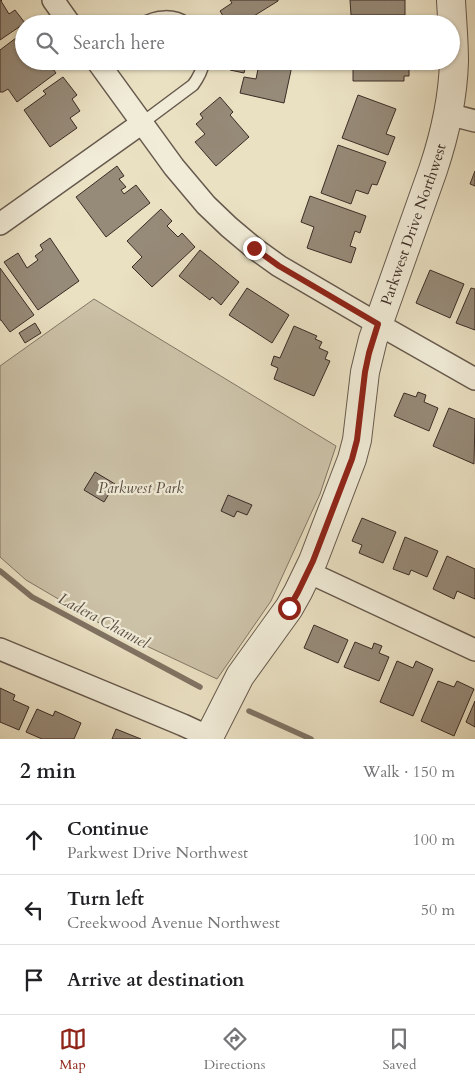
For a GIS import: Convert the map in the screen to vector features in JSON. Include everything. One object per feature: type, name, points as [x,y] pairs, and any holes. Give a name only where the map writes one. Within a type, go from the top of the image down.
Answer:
[{"type":"street","points":[[53,0],[64,15]]},
{"type":"street","name":"Parkwest Drive Northwest","points":[[451,0],[452,15]]},
{"type":"street","points":[[104,70],[174,167],[206,206],[229,228],[279,266],[475,379]]},
{"type":"street","name":"Parkwest Drive Northwest","points":[[209,738],[240,676],[289,608],[308,572],[352,459],[357,440],[369,353],[442,142],[448,114],[453,70]]},
{"type":"street","points":[[448,114],[475,121]]},
{"type":"street","points":[[0,224],[142,123]]},
{"type":"street","points":[[308,572],[475,650]]},
{"type":"street","points":[[0,649],[183,725],[209,738]]},
{"type":"lane","points":[[142,123],[192,85],[202,70]]},
{"type":"green space","name":"Parkwest Park","points":[[94,299],[336,446],[320,494],[271,601],[217,679],[106,627],[26,580],[0,557],[0,366]]},
{"type":"building","points":[[0,0],[2,0],[9,14],[15,10],[19,15],[15,15],[15,30],[0,40]]},
{"type":"building","points":[[230,0],[278,0],[255,15],[222,15],[220,11],[232,3]]},
{"type":"building","points":[[350,0],[405,0],[405,15],[351,15]]},
{"type":"building","points":[[15,39],[15,70],[54,70],[56,73],[17,102],[8,89],[0,92],[0,50]]},
{"type":"building","points":[[230,70],[245,70],[244,73]]},
{"type":"building","points":[[258,70],[291,70],[284,103],[240,93],[244,77],[256,79]]},
{"type":"building","points":[[353,70],[409,70],[409,76],[404,76],[404,81],[353,81]]},
{"type":"building","points":[[63,77],[77,95],[72,99],[80,111],[70,118],[77,128],[50,147],[24,110],[46,94],[43,91]]},
{"type":"building","points":[[358,95],[396,109],[386,134],[395,137],[388,155],[342,138]]},
{"type":"building","points":[[220,97],[233,112],[230,115],[249,137],[216,166],[195,142],[205,134],[196,124],[203,118],[200,114]]},
{"type":"building","points":[[338,145],[386,162],[377,185],[372,184],[368,194],[356,190],[351,204],[321,193]]},
{"type":"building","points":[[117,166],[124,176],[119,179],[126,187],[121,190],[124,194],[136,185],[150,203],[106,237],[76,197]]},
{"type":"building","points":[[475,171],[475,186],[470,184]]},
{"type":"building","points":[[310,196],[366,216],[360,233],[355,231],[350,246],[356,248],[351,263],[307,248],[314,227],[301,222]]},
{"type":"building","points":[[161,209],[172,221],[167,226],[178,237],[182,233],[195,247],[152,287],[132,267],[142,257],[127,241]]},
{"type":"building","points":[[50,238],[79,281],[38,310],[4,262],[18,253],[27,268],[38,260],[35,256],[43,250],[40,245]]},
{"type":"building","points":[[200,250],[239,282],[221,305],[212,297],[210,300],[179,276]]},
{"type":"building","points":[[0,268],[34,315],[10,332],[0,320]]},
{"type":"building","points":[[430,270],[464,284],[450,318],[416,303]]},
{"type":"building","points":[[247,288],[289,315],[272,343],[229,315]]},
{"type":"building","points":[[471,288],[475,289],[475,330],[456,323]]},
{"type":"building","points":[[35,323],[41,333],[25,343],[19,333]]},
{"type":"building","points":[[294,326],[317,336],[315,339],[322,342],[319,348],[328,352],[325,359],[330,361],[314,396],[274,379],[278,368],[271,365],[274,356],[280,358]]},
{"type":"building","points":[[418,392],[426,395],[424,402],[438,408],[429,431],[394,416],[404,393],[416,397]]},
{"type":"building","points":[[449,408],[475,419],[474,464],[433,446]]},
{"type":"building","points":[[95,472],[115,484],[104,502],[84,490]]},
{"type":"building","points":[[228,495],[252,505],[247,515],[237,511],[234,517],[221,511]]},
{"type":"building","points":[[362,518],[396,532],[383,563],[359,553],[362,545],[352,541]]},
{"type":"building","points":[[405,537],[438,551],[427,577],[411,570],[409,575],[393,569]]},
{"type":"building","points":[[447,556],[475,569],[475,599],[457,591],[454,599],[433,589]]},
{"type":"building","points":[[314,625],[348,640],[338,663],[304,648]]},
{"type":"building","points":[[355,642],[372,649],[374,643],[382,646],[379,653],[389,657],[379,681],[344,667]]},
{"type":"building","points":[[397,661],[413,668],[416,661],[433,669],[413,716],[380,702]]},
{"type":"building","points":[[438,681],[454,687],[457,681],[474,689],[454,736],[421,721]]},
{"type":"building","points":[[0,688],[15,695],[13,700],[29,707],[19,730],[0,722]]},
{"type":"building","points":[[475,701],[475,727],[466,722]]},
{"type":"building","points":[[37,709],[53,716],[55,711],[81,723],[74,739],[42,739],[26,732]]},
{"type":"building","points":[[116,729],[141,739],[112,739]]},
{"type":"waterway","name":"Ladera Channel","points":[[0,571],[32,597],[200,687]]},
{"type":"waterway","name":"Ladera Channel","points":[[249,711],[311,739]]},
{"type":"route","points":[[254,248],[279,266],[378,324],[365,372],[357,440],[352,459],[313,561],[289,608]]}]
